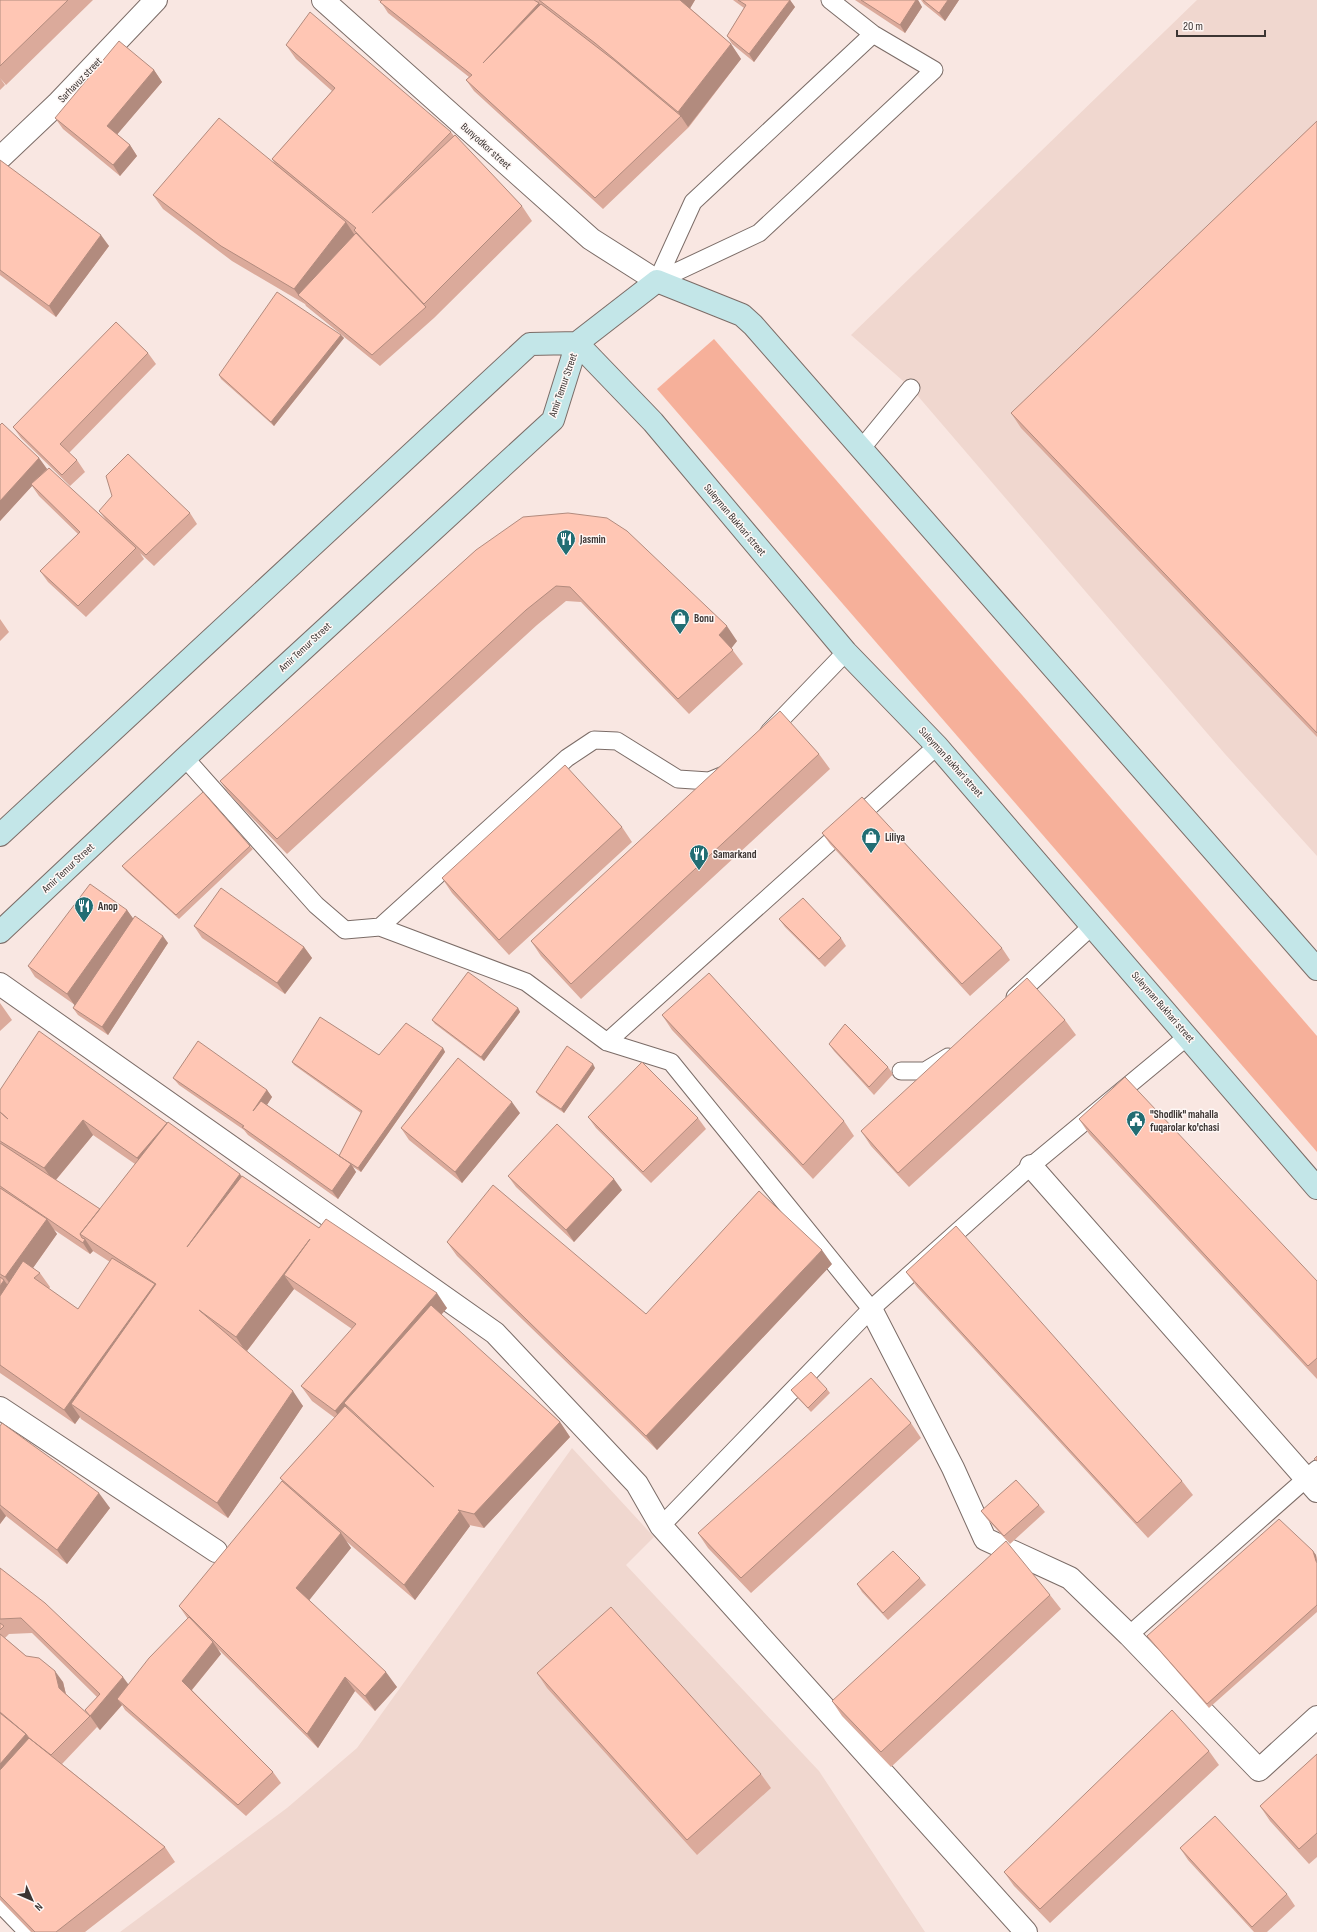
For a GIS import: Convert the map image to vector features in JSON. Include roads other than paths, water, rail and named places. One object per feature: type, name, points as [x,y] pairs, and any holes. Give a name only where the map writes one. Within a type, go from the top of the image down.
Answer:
[{"type":"main road","name":"Amir Temur Street","points":[[0,932],[185,758],[553,420],[578,342],[657,281]]},
{"type":"main road","points":[[657,281],[742,315],[1317,969]]},
{"type":"main road","name":"Amir Temur Street","points":[[0,835],[530,344],[578,342]]},
{"type":"main road","name":"Suleyman Bukhari street","points":[[578,342],[653,422],[846,652],[937,746],[1093,925],[1317,1188]]},
{"type":"street","name":"Sarhavuz street","points":[[0,158],[57,104],[156,0]]},
{"type":"street","name":"Bunyodkor street","points":[[322,0],[591,239],[657,281]]},
{"type":"street","points":[[0,984],[495,1333],[637,1484],[661,1526],[1026,1932]]},
{"type":"street","points":[[1031,1166],[1313,1479]]},
{"type":"street","points":[[871,1309],[953,1468],[985,1539],[1070,1578],[1128,1635],[1259,1770],[1317,1717]]},
{"type":"street","points":[[0,1408],[216,1551]]},
{"type":"street","points":[[0,1900],[31,1932]]},
{"type":"lane","points":[[657,281],[759,233],[934,70],[873,34],[830,0]]},
{"type":"lane","points":[[657,281],[693,202],[873,34]]},
{"type":"lane","points":[[861,449],[911,388]]},
{"type":"lane","points":[[759,743],[846,652]]},
{"type":"lane","points":[[380,927],[567,758],[594,740],[617,741],[678,779],[709,781],[731,772],[737,766]]},
{"type":"lane","points":[[607,1042],[937,746]]},
{"type":"lane","points":[[185,758],[316,905],[345,930],[380,927],[526,982],[607,1042],[670,1062],[871,1309]]},
{"type":"lane","points":[[1004,1008],[1093,925]]},
{"type":"lane","points":[[661,1526],[871,1309],[1031,1166],[1188,1036]]},
{"type":"lane","points":[[901,1071],[925,1071],[951,1055],[962,1046]]},
{"type":"lane","points":[[1128,1635],[1313,1479]]},
{"type":"place","name":"Jasmin","points":[[566,556]]},
{"type":"place","name":"Bonu","points":[[680,635]]},
{"type":"place","name":"Liliya","points":[[871,854]]},
{"type":"place","name":"Samarkand","points":[[699,871]]},
{"type":"place","name":"Anop","points":[[84,923]]},
{"type":"place","name":"\"Shodlik\" mahalla fuqarolar ko'chasi","points":[[1136,1137]]}]
